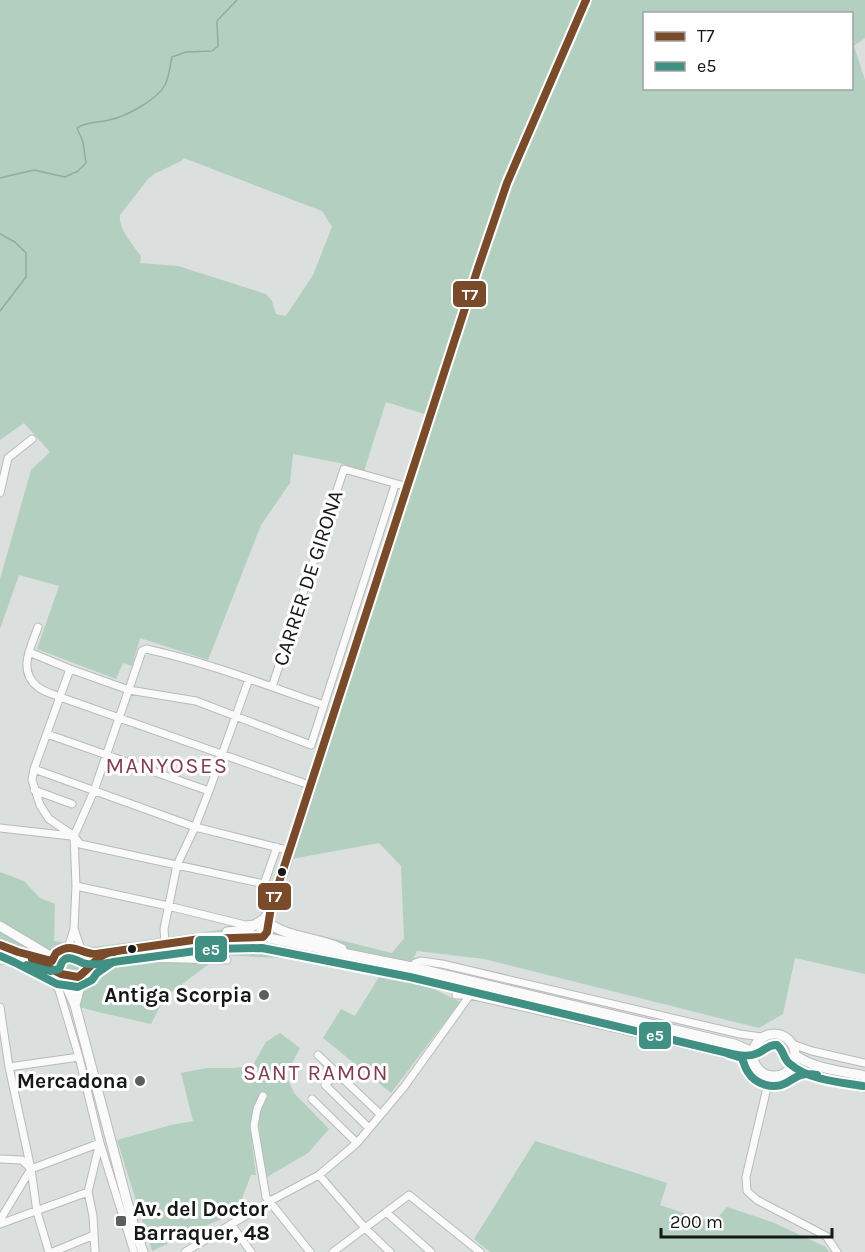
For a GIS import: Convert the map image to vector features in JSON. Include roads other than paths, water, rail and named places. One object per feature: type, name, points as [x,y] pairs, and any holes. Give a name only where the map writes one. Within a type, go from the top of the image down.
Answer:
[{"type":"street","points":[[210,939],[223,933],[247,930],[262,922],[271,907],[507,183],[586,0]]},
{"type":"street","points":[[0,493],[8,458],[32,439]]},
{"type":"street","name":"CARRER DE GIRONA","points":[[272,687],[344,469],[394,485]]},
{"type":"street","points":[[29,652],[129,690],[196,701],[311,745],[394,485],[408,487]]},
{"type":"street","points":[[38,627],[26,662],[27,672],[39,688],[312,786]]},
{"type":"street","points":[[52,959],[56,952],[65,948],[74,929],[76,886],[74,836],[94,791],[142,651],[146,648],[165,653],[324,705]]},
{"type":"street","points":[[70,669],[32,780],[40,805],[49,819],[74,836],[80,844],[278,887]]},
{"type":"street","points":[[165,939],[168,906],[177,865],[209,791],[249,679]]},
{"type":"street","points":[[47,734],[209,791]]},
{"type":"street","points":[[34,769],[195,827],[291,851]]},
{"type":"street","points":[[34,790],[72,804]]},
{"type":"street","points":[[0,828],[74,836]]},
{"type":"street","points":[[261,900],[277,847]]},
{"type":"street","points":[[76,886],[245,925],[262,922],[333,944],[352,954]]},
{"type":"street","points":[[262,922],[267,932],[263,937]]},
{"type":"street","points":[[0,926],[30,942],[52,959],[75,1005]]},
{"type":"street","points":[[74,929],[89,959],[89,966]]},
{"type":"street","points":[[140,1252],[99,1141],[72,1018],[83,975],[89,966],[109,952],[165,939],[263,937],[412,967],[734,1044],[748,1050],[757,1067],[765,1074],[778,1075],[812,1064]]},
{"type":"street","points":[[30,942],[140,958],[227,960]]},
{"type":"street","points":[[0,945],[59,973],[72,977],[83,975]]},
{"type":"street","points":[[18,952],[52,959]]},
{"type":"street","points":[[0,960],[10,960],[40,971],[50,978],[59,990],[72,1018],[106,1123],[140,1252]]},
{"type":"street","points":[[412,967],[421,961],[442,964],[759,1040]]},
{"type":"street","points":[[424,970],[470,995]]},
{"type":"street","points":[[456,995],[470,995],[745,1058],[753,1056]]},
{"type":"street","points":[[185,1252],[195,1249],[231,1224],[319,1175],[357,1143],[404,1087],[470,995]]},
{"type":"street","points":[[0,1007],[9,1067],[31,1169],[36,1212],[51,1252],[94,1235]]},
{"type":"street","points":[[734,1044],[750,1045],[771,1034],[785,1036],[792,1044],[795,1055],[789,1070]]},
{"type":"street","points":[[753,1056],[759,1040]]},
{"type":"street","points":[[792,1044],[865,1063]]},
{"type":"street","points":[[318,1055],[380,1114]]},
{"type":"street","points":[[795,1055],[812,1064],[865,1076]]},
{"type":"street","points":[[9,1067],[79,1057]]},
{"type":"street","points":[[789,1070],[865,1088]]},
{"type":"street","points":[[337,1073],[325,1085],[369,1128]]},
{"type":"street","points":[[770,1075],[746,1174],[747,1191],[757,1200],[826,1236],[837,1252]]},
{"type":"street","points":[[263,1096],[257,1109],[254,1126],[266,1197],[310,1252]]},
{"type":"street","points":[[312,1099],[357,1143]]},
{"type":"street","points":[[95,1252],[93,1216],[88,1192],[99,1141],[106,1123]]},
{"type":"street","points":[[0,1222],[31,1169],[99,1141]]},
{"type":"street","points":[[0,1159],[22,1160],[31,1169]]},
{"type":"street","points":[[319,1175],[365,1228],[390,1252]]},
{"type":"street","points":[[0,1222],[36,1212],[88,1192]]},
{"type":"street","points":[[333,1252],[408,1195],[480,1252]]},
{"type":"street","points":[[386,1212],[432,1252]]},
{"type":"street","points":[[231,1224],[251,1252]]},
{"type":"waterway","points":[[0,178],[34,170],[65,177],[78,171],[86,163],[83,142],[77,128],[89,123],[116,118],[148,102],[165,85],[172,57],[186,52],[212,51],[218,46],[217,21],[237,0]]},
{"type":"waterway","points":[[0,234],[15,242],[26,253],[26,277],[0,311]]},
{"type":"place","name":"Antiga Scorpia","points":[[264,995]]},
{"type":"place","name":"Mercadona","points":[[140,1081]]},
{"type":"place","name":"Av. del Doctor Barraquer, 48","points":[[121,1221]]},
{"type":"district","name":"MANYOSES","points":[[167,765]]},
{"type":"district","name":"SANT RAMON","points":[[316,1072]]}]
